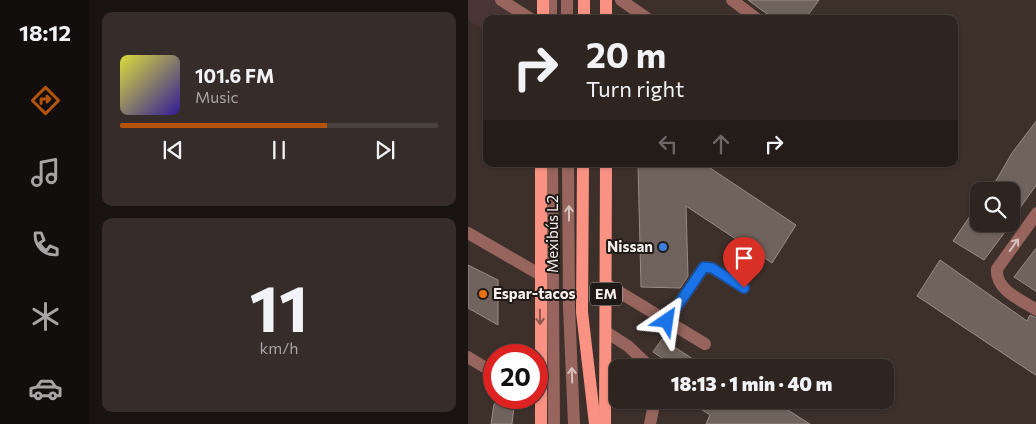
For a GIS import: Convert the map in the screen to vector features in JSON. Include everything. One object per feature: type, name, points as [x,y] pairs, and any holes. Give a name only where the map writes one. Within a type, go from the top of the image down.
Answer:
[{"type":"main road","points":[[543,0],[543,15]]},
{"type":"main road","points":[[584,0],[584,15]]},
{"type":"main road","points":[[606,0],[606,15]]},
{"type":"main road","points":[[539,344],[541,167]]},
{"type":"main road","points":[[583,167],[582,312],[594,424]]},
{"type":"main road","name":"EM","points":[[605,424],[606,167]]},
{"type":"main road","points":[[540,409],[541,424]]},
{"type":"street","points":[[501,0],[525,15]]},
{"type":"street","points":[[551,0],[551,15]]},
{"type":"street","points":[[567,0],[567,15]]},
{"type":"street","points":[[621,0],[642,15]]},
{"type":"street","points":[[732,0],[752,15]]},
{"type":"street","name":"Mexibús L2","points":[[552,167],[554,424]]},
{"type":"street","name":"Mexibús L2","points":[[568,167],[574,424]]},
{"type":"street","points":[[1036,213],[997,269],[996,278],[1002,287],[1036,310]]},
{"type":"street","points":[[468,232],[539,274]]},
{"type":"street","points":[[667,321],[704,267],[712,268],[744,288]]},
{"type":"street","points":[[606,284],[705,344]]},
{"type":"street","points":[[606,332],[628,346],[642,359]]},
{"type":"street","points":[[468,357],[483,366]]},
{"type":"street","points":[[650,424],[653,409]]},
{"type":"shaded area","points":[[468,0],[514,0],[514,15],[483,15],[483,29],[468,20]]},
{"type":"building","points":[[748,0],[819,0],[808,15],[769,15]]},
{"type":"building","points":[[1037,120],[1037,184],[1020,208],[1020,182],[995,182],[1012,153]]},
{"type":"building","points":[[638,167],[709,167],[796,225],[772,263],[686,206],[688,276],[680,288],[641,287]]},
{"type":"building","points":[[970,216],[970,232],[1005,232],[984,260],[953,241]]},
{"type":"building","points":[[1037,247],[1037,292],[1014,277]]},
{"type":"building","points":[[940,260],[1027,321],[1030,315],[1037,318],[1037,376],[917,296]]},
{"type":"building","name":"Espar-tacos","points":[[468,265],[498,280],[498,325],[468,308]]},
{"type":"building","points":[[662,339],[693,359],[664,359],[653,352]]},
{"type":"building","points":[[493,409],[514,409],[512,424],[491,424]]},
{"type":"building","points":[[701,409],[786,409],[810,424],[706,424],[710,415]]},
{"type":"place","name":"Nissan","points":[[663,247]]},
{"type":"place","name":"Espar-tacos","points":[[483,294]]},
{"type":"route","points":[[667,321],[704,267],[712,268],[744,288]]}]
